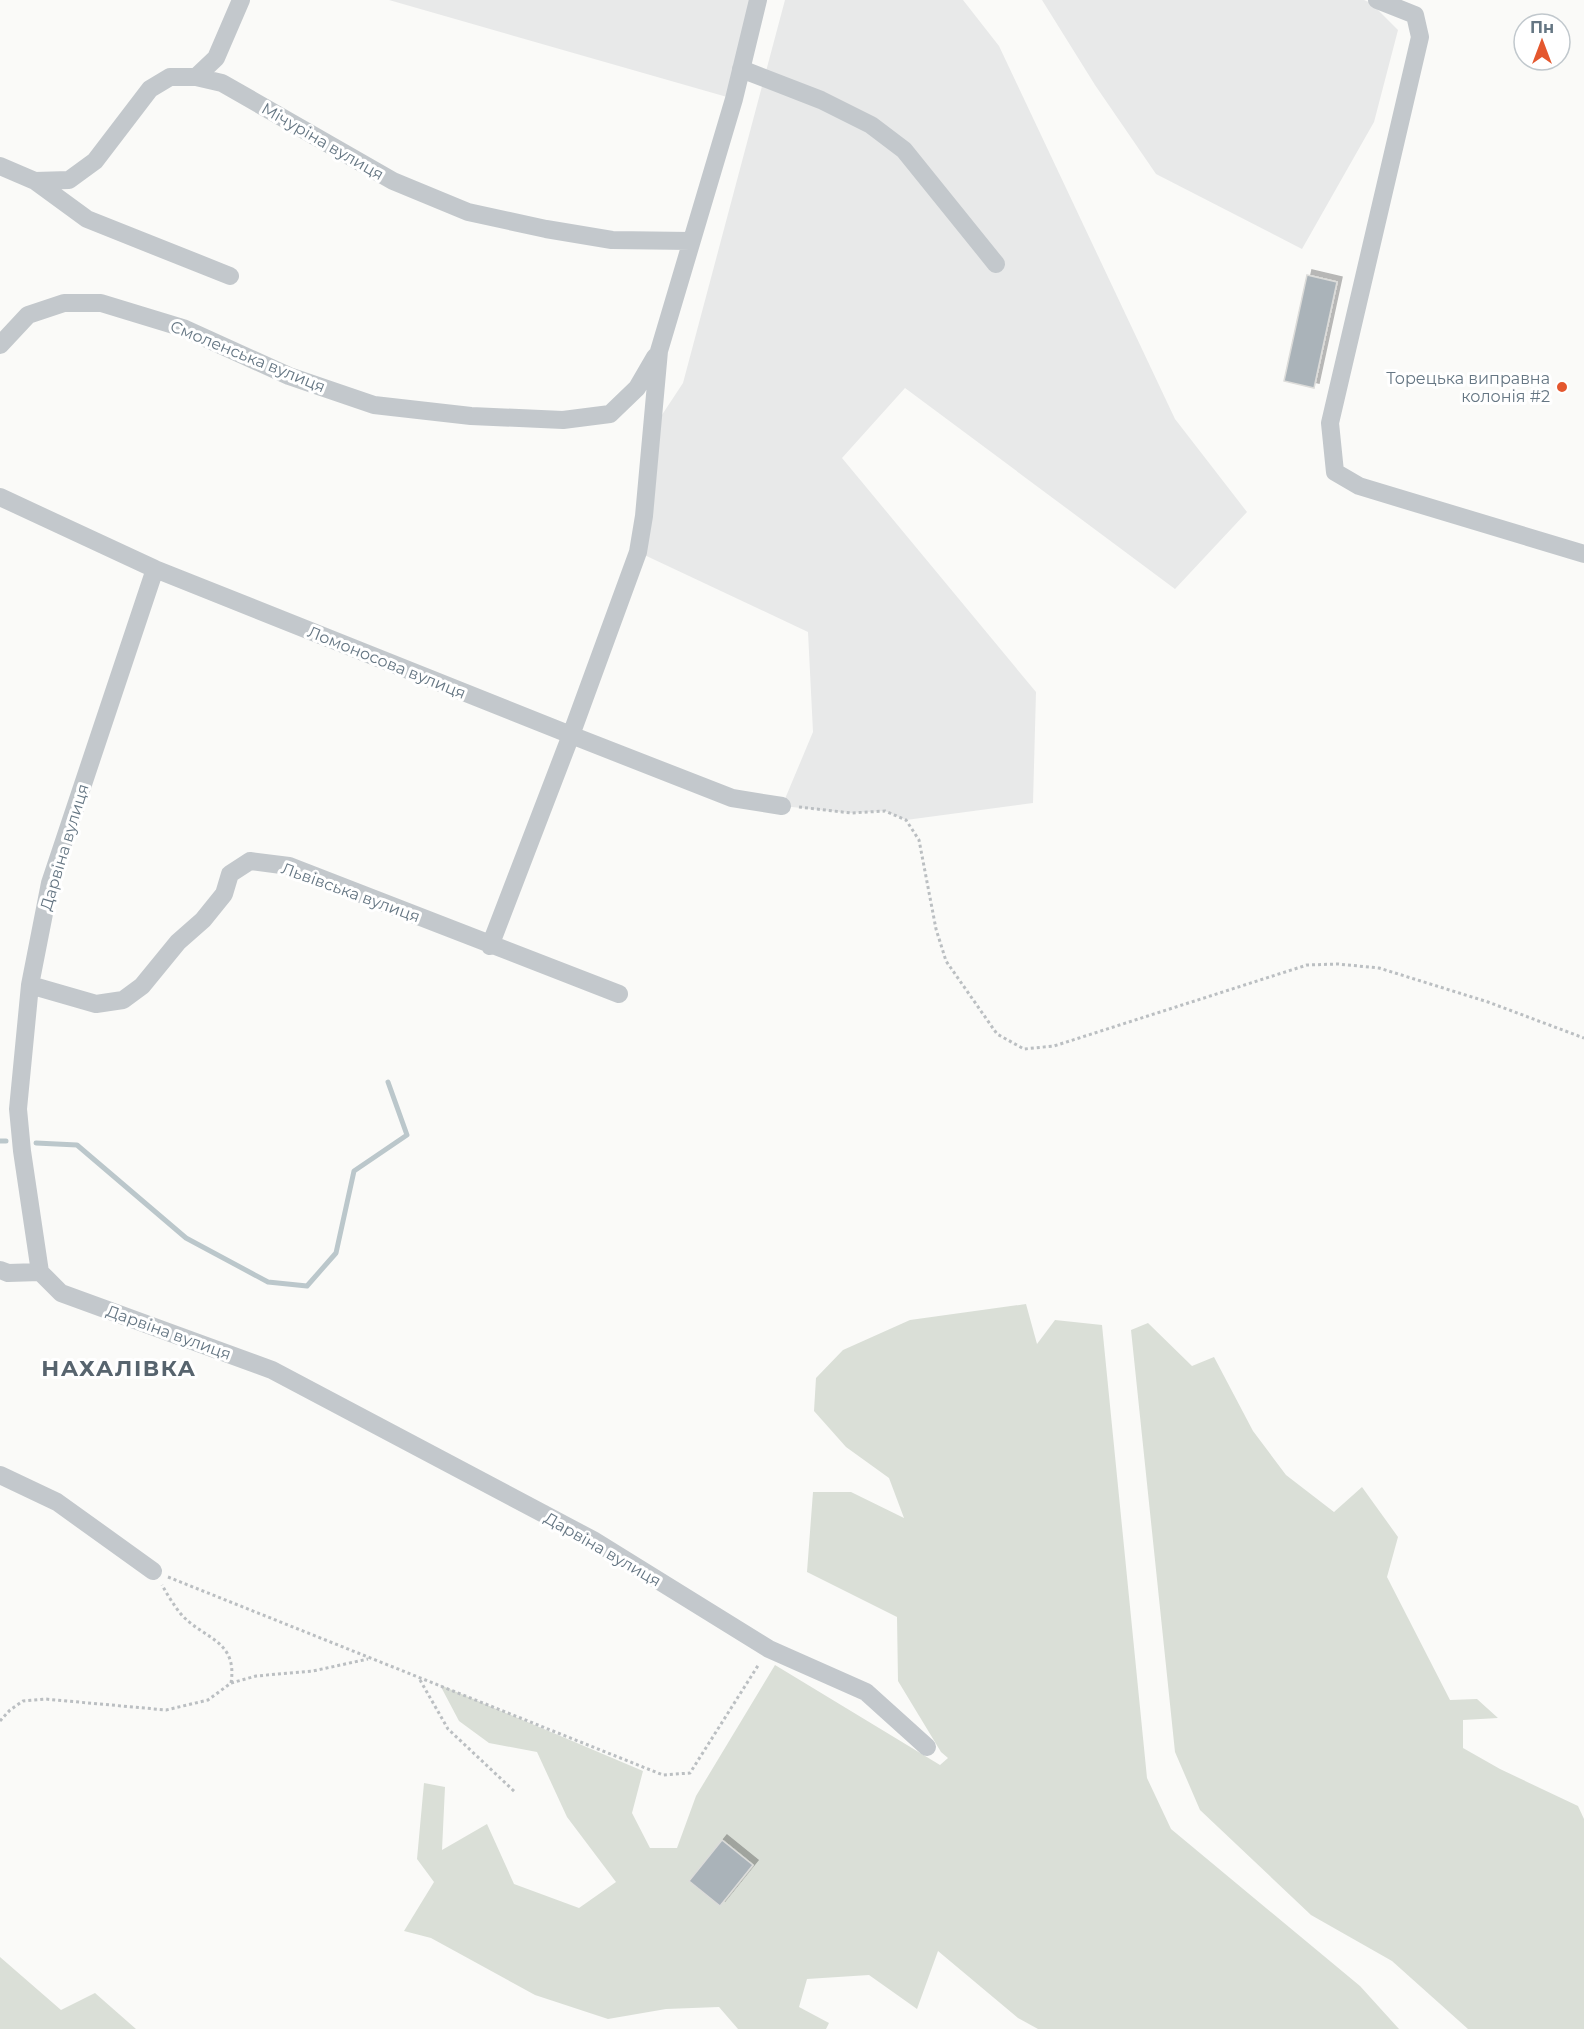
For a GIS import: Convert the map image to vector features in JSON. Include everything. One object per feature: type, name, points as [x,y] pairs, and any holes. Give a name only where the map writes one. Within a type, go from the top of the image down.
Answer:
[{"type":"street","points":[[196,77],[216,57],[241,0]]},
{"type":"street","points":[[490,946],[639,552],[658,351],[741,69],[758,0]]},
{"type":"street","points":[[1377,0],[1415,15],[1420,37],[1330,423],[1335,472],[1359,486],[1584,554]]},
{"type":"street","points":[[741,69],[820,100],[871,125],[904,150],[996,264]]},
{"type":"street","name":"Мічуріна вулиця","points":[[0,166],[35,181],[69,180],[95,161],[150,89],[170,77],[196,77],[222,83],[393,181],[468,212],[612,240],[691,241]]},
{"type":"street","points":[[35,181],[87,219],[230,276]]},
{"type":"street","name":"Смоленська вулиця","points":[[0,345],[28,315],[64,303],[100,303],[183,328],[289,376],[374,405],[471,416],[563,420],[610,414],[637,388],[658,351]]},
{"type":"street","name":"Ломоносова вулиця","points":[[0,497],[155,569],[571,735],[732,798],[782,806]]},
{"type":"street","name":"Дарвіна вулиця","points":[[155,569],[50,883],[30,985],[18,1109],[40,1272],[61,1293],[272,1370],[593,1540],[769,1649],[866,1692],[927,1748]]},
{"type":"street","name":"Львівська вулиця","points":[[30,985],[96,1004],[123,1000],[142,986],[178,942],[203,920],[224,894],[230,874],[250,861],[289,866],[490,946],[619,994]]},
{"type":"street","points":[[0,1270],[8,1273],[40,1272]]},
{"type":"street","points":[[0,1475],[57,1502],[153,1571]]},
{"type":"path","points":[[782,806],[850,813],[885,811],[906,820],[919,840],[936,929],[946,961],[997,1034],[1024,1049],[1054,1046],[1307,965],[1338,963],[1379,968],[1488,1002],[1584,1038]]},
{"type":"path","points":[[153,1571],[663,1776],[690,1773],[769,1649]]},
{"type":"path","points":[[153,1571],[180,1614],[225,1648],[234,1667],[231,1683]]},
{"type":"path","points":[[0,1721],[23,1701],[45,1699],[166,1710],[208,1700],[231,1683],[256,1676],[313,1671],[369,1658]]},
{"type":"path","points":[[419,1678],[448,1729],[515,1792]]},
{"type":"shaded area","points":[[389,0],[758,0],[734,99]]},
{"type":"shaded area","points":[[785,0],[963,0],[999,46],[1175,419],[1247,512],[1175,589],[905,388],[842,458],[1036,692],[1033,803],[906,820],[885,811],[851,813],[782,806],[813,732],[808,632],[638,552],[652,430],[683,383]]},
{"type":"shaded area","points":[[1042,0],[1364,0],[1371,3],[1398,30],[1374,122],[1302,249],[1156,174],[1095,85]]},
{"type":"shaded area","points":[[1026,1304],[1037,1344],[1055,1320],[1102,1325],[1147,1778],[1171,1829],[1360,1986],[1399,2029],[1038,2029],[1018,2018],[938,1951],[917,2009],[869,1975],[807,1979],[799,2007],[829,2023],[826,2029],[738,2029],[719,2007],[666,2009],[608,2019],[535,1995],[431,1938],[404,1931],[434,1882],[417,1859],[424,1783],[445,1787],[442,1850],[487,1824],[514,1884],[579,1908],[616,1882],[567,1817],[537,1752],[489,1743],[459,1721],[440,1685],[643,1771],[632,1813],[650,1848],[677,1848],[696,1796],[775,1665],[940,1765],[948,1758],[941,1752],[898,1681],[897,1617],[807,1572],[813,1492],[851,1492],[904,1518],[889,1478],[846,1447],[814,1411],[816,1378],[843,1350],[910,1320]]},
{"type":"shaded area","points":[[1148,1323],[1192,1366],[1214,1357],[1253,1431],[1286,1475],[1334,1512],[1362,1487],[1398,1537],[1387,1577],[1450,1700],[1477,1699],[1498,1718],[1463,1720],[1463,1748],[1500,1769],[1578,1806],[1584,1819],[1584,2029],[1468,2029],[1392,1961],[1311,1915],[1200,1810],[1175,1752],[1131,1330]]},
{"type":"shaded area","points":[[0,1957],[61,2010],[95,1993],[136,2029],[0,2029]]},
{"type":"building","points":[[1307,275],[1337,282],[1314,388],[1284,381]]},
{"type":"building","points":[[722,1840],[753,1865],[720,1906],[689,1881]]},
{"type":"waterway","points":[[36,1143],[77,1145],[186,1238],[268,1282],[307,1286],[336,1253],[354,1171],[407,1135],[388,1082]]},
{"type":"waterway","points":[[0,1141],[6,1141]]},
{"type":"place","name":"Торецька виправна колонія #2","points":[[1562,387]]},
{"type":"district","name":"НАХАЛІВКА","points":[[119,1368]]}]
